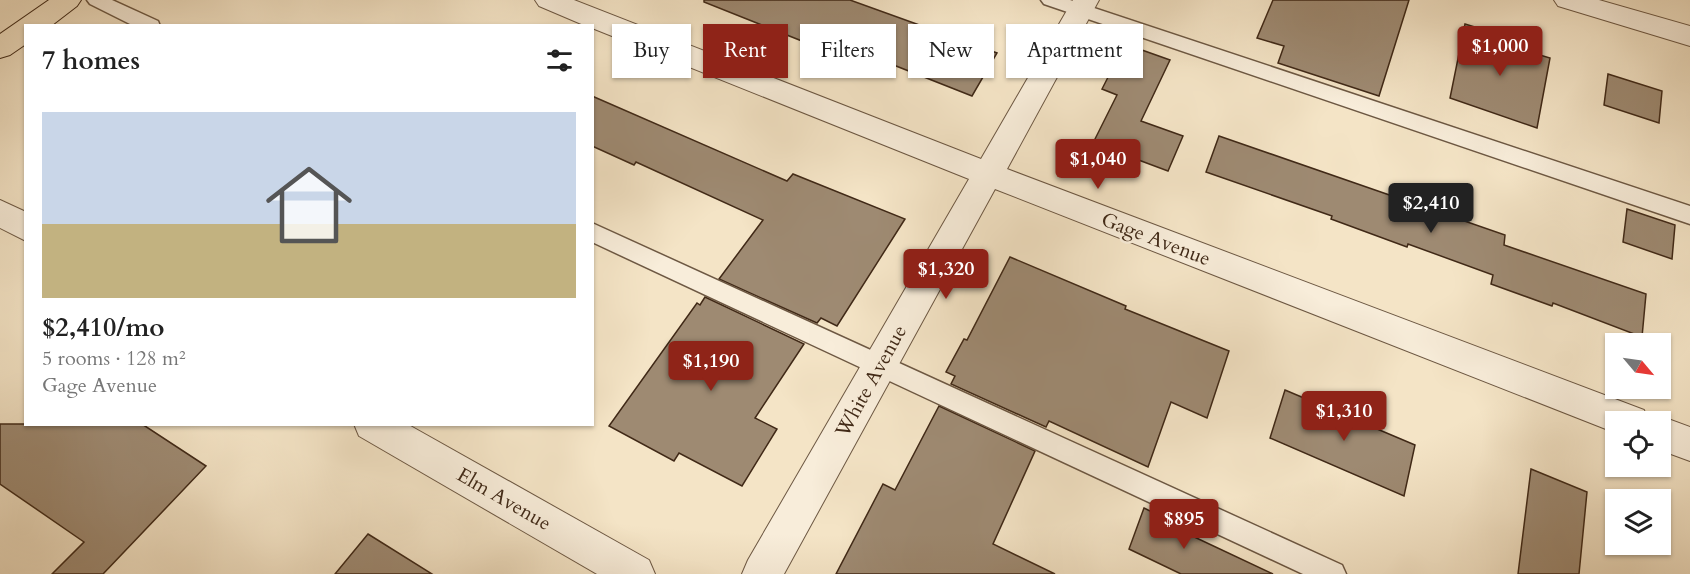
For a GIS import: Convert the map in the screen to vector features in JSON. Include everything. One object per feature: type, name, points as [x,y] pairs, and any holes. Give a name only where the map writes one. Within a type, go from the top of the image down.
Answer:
[{"type":"main road","points":[[35,24],[68,0]]},
{"type":"main road","points":[[0,48],[24,31]]},
{"type":"street","name":"Gage Avenue","points":[[548,0],[988,174],[1605,412]]},
{"type":"street","points":[[1581,2],[1690,36]]},
{"type":"street","name":"White Avenue","points":[[762,574],[1083,5]]},
{"type":"street","points":[[0,213],[24,227]]},
{"type":"street","name":"Elm Avenue","points":[[376,426],[635,574]]},
{"type":"street","points":[[1671,437],[1690,444]]},
{"type":"lane","points":[[96,0],[147,24]]},
{"type":"lane","points":[[1050,0],[1083,5],[1690,215]]},
{"type":"lane","points":[[594,233],[1333,574]]},
{"type":"building","points":[[704,0],[850,0],[917,24],[908,24],[908,71],[896,66],[896,24],[800,24],[800,40],[788,35],[788,24],[759,24],[704,2]]},
{"type":"building","points":[[1273,0],[1409,0],[1379,96],[1278,63],[1284,46],[1257,38]]},
{"type":"building","points":[[1465,24],[1504,36],[1503,44],[1550,58],[1537,128],[1450,98]]},
{"type":"building","points":[[1143,50],[1170,60],[1141,121],[1183,136],[1168,171],[1093,143],[1117,95],[1102,89],[1108,78],[1143,78]]},
{"type":"building","points":[[1608,74],[1662,91],[1659,123],[1604,105]]},
{"type":"building","points":[[926,78],[982,78],[972,96]]},
{"type":"building","points":[[594,97],[787,181],[793,174],[905,219],[837,326],[821,318],[817,323],[719,279],[763,220],[636,162],[634,165],[594,147]]},
{"type":"building","points":[[1219,136],[1505,235],[1504,245],[1646,294],[1642,333],[1632,333],[1553,303],[1552,306],[1491,284],[1493,275],[1408,244],[1407,247],[1331,219],[1332,216],[1206,172]]},
{"type":"building","points":[[1627,209],[1675,225],[1672,259],[1623,242]]},
{"type":"building","points":[[1010,257],[1126,306],[1125,309],[1229,351],[1207,418],[1171,402],[1148,467],[1049,421],[1046,427],[951,384],[955,376],[946,372],[964,339],[967,340]]},
{"type":"building","points":[[705,297],[804,344],[755,418],[777,429],[742,486],[679,453],[674,461],[609,426],[697,303],[700,305]]},
{"type":"building","points":[[1285,390],[1415,445],[1404,496],[1270,438]]},
{"type":"building","points":[[939,406],[1035,451],[993,544],[1055,574],[836,574],[883,484],[895,490]]},
{"type":"building","points":[[0,424],[145,426],[206,466],[103,574],[52,574],[84,542],[0,484]]},
{"type":"building","points":[[1531,469],[1587,492],[1579,574],[1518,574]]},
{"type":"building","points":[[1144,508],[1189,530],[1188,534],[1273,574],[1181,574],[1129,549]]},
{"type":"building","points":[[368,534],[432,574],[335,574]]}]
